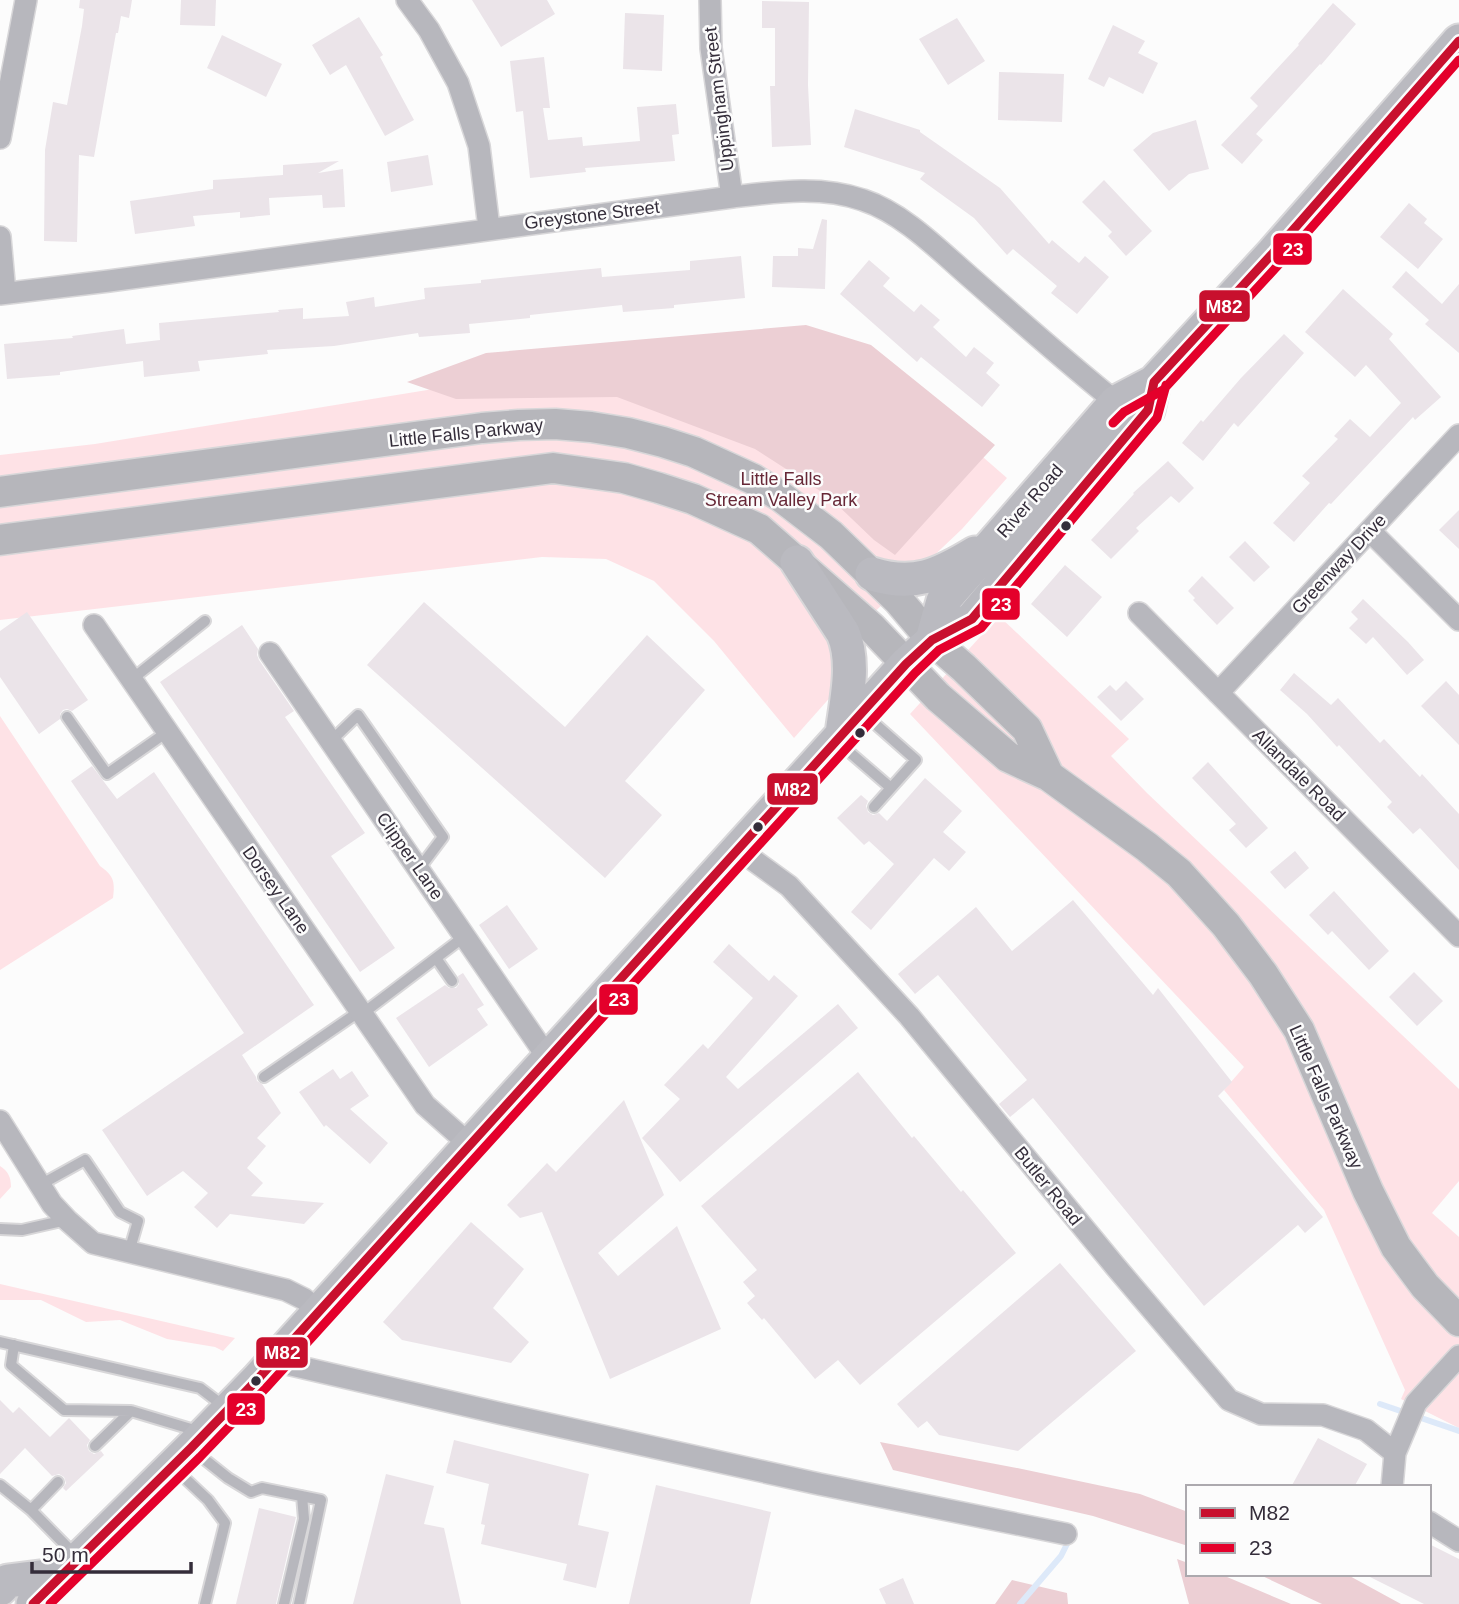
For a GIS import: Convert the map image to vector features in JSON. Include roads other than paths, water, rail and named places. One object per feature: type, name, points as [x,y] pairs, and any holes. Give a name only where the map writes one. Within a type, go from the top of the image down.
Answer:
[{"type":"main road","name":"River Road","points":[[932,640],[943,601],[1115,402],[1154,382],[1273,253],[1459,41]]},
{"type":"main road","name":"River Road","points":[[33,1604],[274,1361],[906,664],[932,640],[972,620],[1148,410],[1154,382]]},
{"type":"main road","points":[[1063,513],[1073,483],[1121,427],[1115,402]]},
{"type":"main road","name":"Little Falls Parkway","points":[[0,492],[519,425],[592,427],[663,442],[704,456],[752,479],[806,514],[831,535],[899,601],[932,640],[1027,729],[1049,776]]},
{"type":"main road","name":"Little Falls Parkway","points":[[0,540],[553,468],[624,478],[693,499],[759,529],[872,628],[938,697],[1007,757],[1049,776],[1147,847],[1179,873],[1226,925],[1263,974],[1298,1030],[1368,1191],[1396,1247],[1425,1286],[1459,1321]]},
{"type":"main road","points":[[872,574],[910,580],[924,578],[938,574],[995,542]]},
{"type":"main road","points":[[797,562],[847,642],[850,660],[847,729]]},
{"type":"main road","points":[[0,1589],[8,1581],[71,1566]]},
{"type":"street","points":[[0,138],[26,0]]},
{"type":"street","points":[[407,0],[429,30],[458,83],[479,145],[489,229]]},
{"type":"street","name":"Uppingham Street","points":[[710,0],[711,48],[732,197]]},
{"type":"street","name":"Greystone Street","points":[[3,293],[732,197],[817,191],[862,199],[881,206],[919,232],[1115,402]]},
{"type":"street","points":[[0,237],[3,293]]},
{"type":"street","name":"Greenway Drive","points":[[1218,693],[1459,435]]},
{"type":"street","points":[[1370,531],[1459,620]]},
{"type":"street","name":"Allandale Road","points":[[1139,613],[1459,936]]},
{"type":"street","name":"Dorsey Lane","points":[[94,625],[425,1105],[470,1145]]},
{"type":"street","name":"Clipper Lane","points":[[270,653],[548,1058]]},
{"type":"street","name":"Butler Road","points":[[738,849],[789,886],[905,1012],[1229,1400],[1261,1414],[1323,1415],[1366,1430],[1395,1453]]},
{"type":"street","points":[[0,1121],[52,1204],[93,1243],[286,1290],[320,1311]]},
{"type":"street","points":[[1392,1485],[1395,1453],[1416,1403],[1459,1356]]},
{"type":"street","points":[[274,1361],[819,1484],[1066,1534]]},
{"type":"street","points":[[1431,1523],[1459,1541]]},
{"type":"lane","points":[[131,680],[205,621]]},
{"type":"lane","points":[[331,741],[358,716],[443,837],[419,869]]},
{"type":"lane","points":[[67,717],[107,774],[167,732]]},
{"type":"lane","points":[[847,729],[891,788]]},
{"type":"lane","points":[[847,729],[916,760],[874,807]]},
{"type":"lane","points":[[264,1077],[361,1012],[465,936]]},
{"type":"lane","points":[[436,958],[452,981]]},
{"type":"lane","points":[[40,1185],[85,1160],[120,1212],[138,1221],[129,1252]]},
{"type":"lane","points":[[0,1229],[22,1230],[66,1220]]},
{"type":"lane","points":[[0,1342],[200,1388],[217,1401],[231,1407]]},
{"type":"lane","points":[[14,1345],[11,1365],[64,1410],[131,1411],[251,1492],[262,1488],[321,1500],[299,1604]]},
{"type":"lane","points":[[95,1446],[131,1411]]},
{"type":"lane","points":[[189,1449],[208,1500],[225,1523],[207,1602]]},
{"type":"lane","points":[[30,1510],[58,1482]]},
{"type":"lane","points":[[0,1485],[30,1510],[71,1566]]},
{"type":"lane","points":[[284,1604],[304,1519],[302,1496]]},
{"type":"waterway","points":[[1380,1404],[1459,1431]]},
{"type":"waterway","points":[[1020,1604],[1061,1556],[1068,1542]]},
{"type":"park label","name":"Little Falls Stream Valley Park","points":[[781,489]]}]
